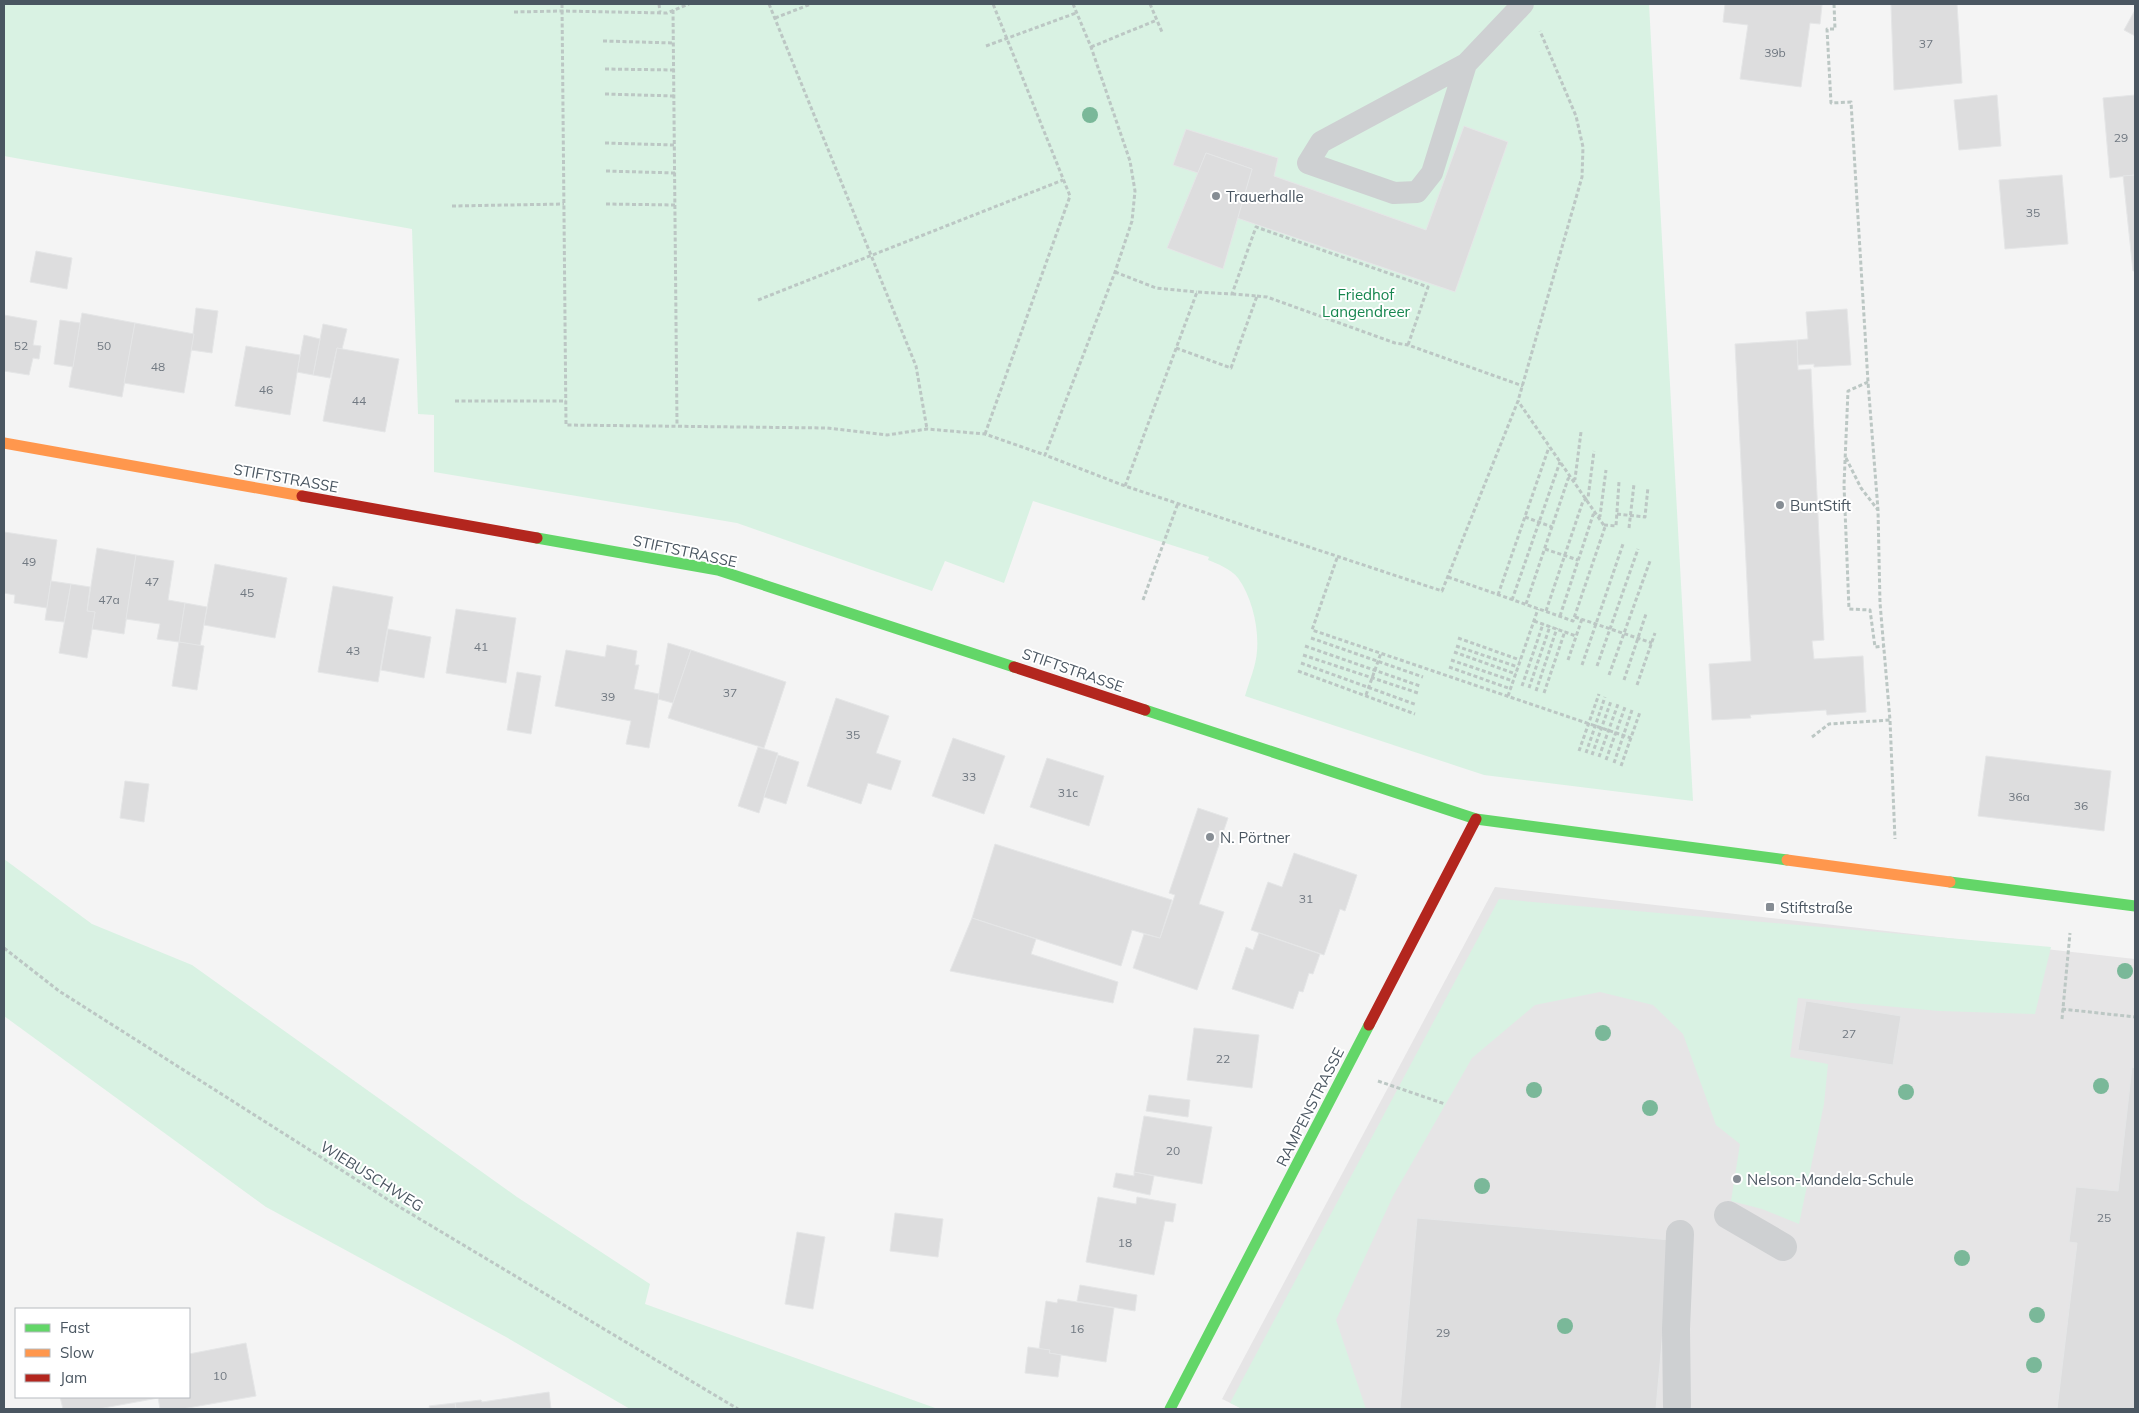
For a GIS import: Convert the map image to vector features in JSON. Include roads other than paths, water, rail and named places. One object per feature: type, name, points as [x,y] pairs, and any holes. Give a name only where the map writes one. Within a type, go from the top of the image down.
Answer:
[{"type":"street","name":"STIFTSTRASSE","points":[[4,443],[718,570],[1476,819],[2135,906]]},
{"type":"street","name":"RAMPENSTRASSE","points":[[1170,1409],[1476,819]]},
{"type":"street","points":[[1728,1215],[1783,1247]]},
{"type":"street","points":[[1677,1406],[1676,1329],[1680,1234]]},
{"type":"lane","points":[[1466,64],[1432,173],[1417,192],[1394,193],[1308,163],[1321,142],[1466,64],[1523,4]]},
{"type":"place","name":"Trauerhalle","points":[[1216,196]]},
{"type":"place","name":"BuntStift","points":[[1780,505]]},
{"type":"place","name":"N. Pörtner","points":[[1210,837]]},
{"type":"place","name":"Stiftstraße","points":[[1770,907]]},
{"type":"place","name":"Nelson-Mandela-Schule","points":[[1737,1179]]},
{"type":"park label","name":"Friedhof Langendreer","points":[[1366,302]]}]
